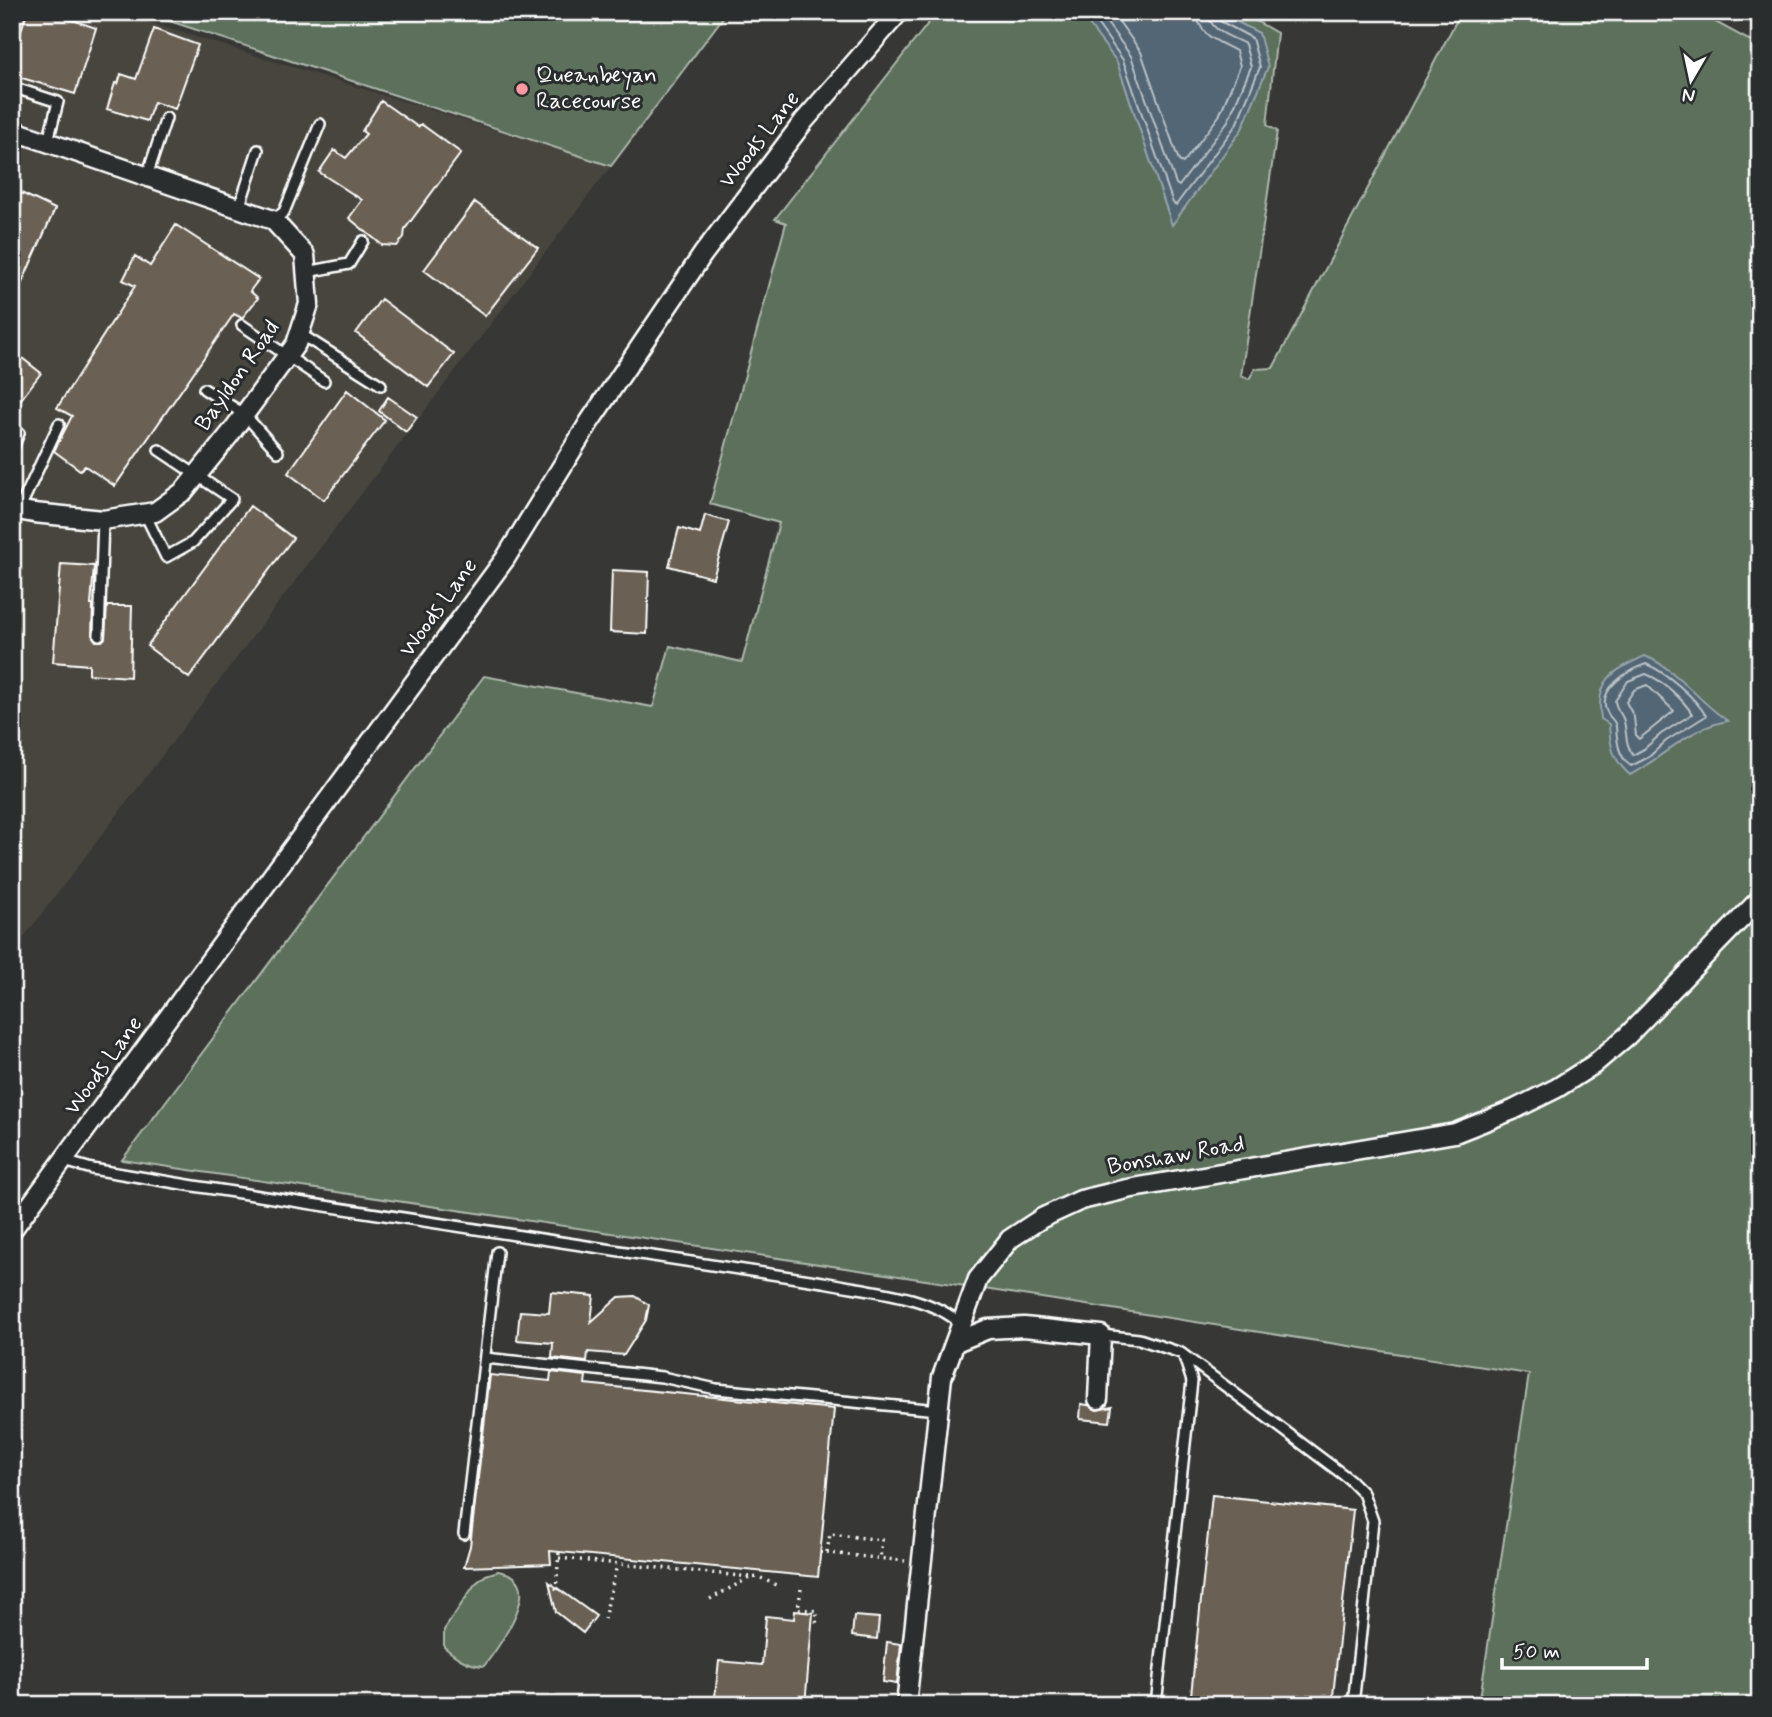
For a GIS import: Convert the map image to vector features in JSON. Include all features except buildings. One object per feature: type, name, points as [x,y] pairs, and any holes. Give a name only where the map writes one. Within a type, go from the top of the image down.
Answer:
[{"type":"street","name":"Woods Lane","points":[[12,1230],[505,559],[590,421],[703,254],[804,121],[899,12]]},
{"type":"street","name":"Bayldon Road","points":[[16,131],[273,220],[305,255],[309,304],[296,344],[184,491],[155,512],[103,520],[16,509]]},
{"type":"street","name":"Bonshaw Road","points":[[906,1705],[943,1377],[978,1279],[1010,1239],[1042,1218],[1081,1200],[1127,1189],[1455,1132],[1513,1110],[1557,1088],[1593,1065],[1627,1036],[1760,899]]},
{"type":"street","points":[[956,1342],[988,1329],[1024,1327],[1101,1335],[1098,1399]]},
{"type":"lane","points":[[12,87],[58,102],[48,141]]},
{"type":"lane","points":[[147,176],[166,118]]},
{"type":"lane","points":[[273,220],[284,212],[320,124]]},
{"type":"lane","points":[[12,150],[16,131]]},
{"type":"lane","points":[[239,208],[258,150]]},
{"type":"lane","points":[[307,272],[349,264],[363,241]]},
{"type":"lane","points":[[242,325],[324,381]]},
{"type":"lane","points":[[299,333],[382,385]]},
{"type":"lane","points":[[204,389],[244,414],[278,452]]},
{"type":"lane","points":[[16,509],[59,424]]},
{"type":"lane","points":[[12,450],[19,433]]},
{"type":"lane","points":[[145,514],[166,557],[193,542],[232,499],[159,450]]},
{"type":"lane","points":[[99,635],[103,520]]},
{"type":"lane","points":[[65,1161],[92,1169],[194,1186],[823,1282],[917,1301],[947,1312],[961,1324]]},
{"type":"lane","points":[[464,1534],[497,1252]]},
{"type":"lane","points":[[1101,1335],[1139,1339],[1181,1353],[1349,1479],[1363,1493],[1373,1521],[1353,1705]]},
{"type":"lane","points":[[1156,1705],[1192,1381],[1188,1363],[1181,1353]]},
{"type":"lane","points":[[485,1358],[662,1377],[716,1389],[938,1410]]},
{"type":"path","points":[[1741,12],[1760,22]]},
{"type":"path","points":[[827,1552],[830,1534],[882,1540],[880,1559]]},
{"type":"path","points":[[556,1590],[559,1552]]},
{"type":"path","points":[[820,1552],[921,1562]]},
{"type":"path","points":[[559,1558],[761,1578],[780,1587]]},
{"type":"path","points":[[604,1619],[617,1565]]},
{"type":"path","points":[[710,1599],[750,1577]]},
{"type":"path","points":[[801,1589],[798,1609],[817,1611],[816,1627]]},
{"type":"shaded area","points":[[12,12],[116,12],[611,166],[12,953]]},
{"type":"green space","name":"Queanbeyan Racecourse","points":[[142,12],[727,12],[611,166]]},
{"type":"green space","points":[[937,12],[1240,12],[1277,33],[1267,125],[1277,131],[1241,376],[1249,379],[1255,369],[1273,368],[1461,12],[1697,12],[1760,46],[1760,1705],[1479,1705],[1529,1374],[939,1282],[122,1160],[484,676],[653,707],[670,646],[742,662],[779,523],[710,504],[786,223],[775,219]]},
{"type":"green space","points":[[498,1571],[511,1575],[520,1585],[519,1604],[509,1627],[484,1666],[472,1664],[458,1658],[444,1647],[444,1630],[475,1584],[486,1575]]},
{"type":"water","points":[[1082,12],[1218,12],[1259,33],[1268,67],[1242,129],[1172,225],[1117,62]]},
{"type":"water","points":[[1645,656],[1668,669],[1728,721],[1701,729],[1630,775],[1614,752],[1609,724],[1601,719],[1601,694],[1604,685],[1615,672]]},
{"type":"place","name":"Queanbeyan Racecourse","points":[[522,89]]}]
